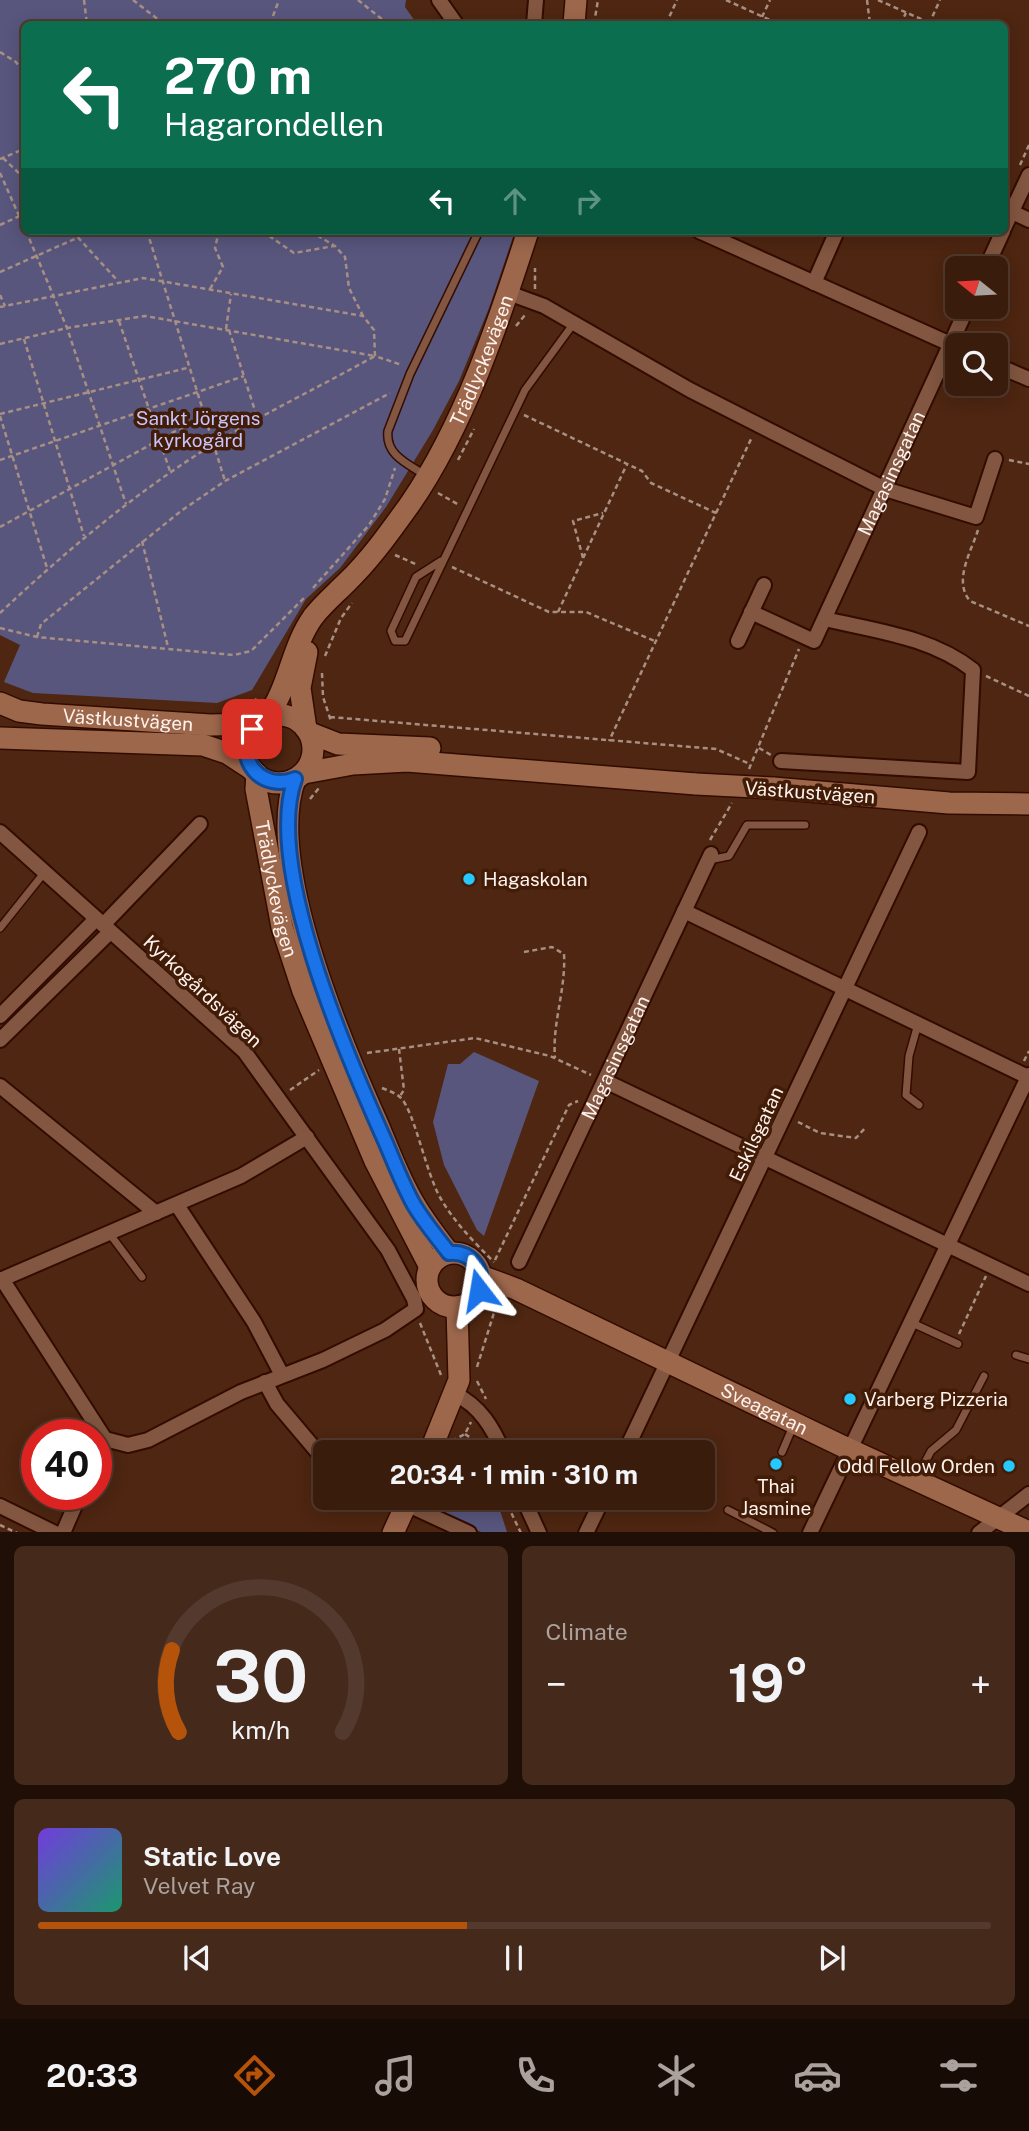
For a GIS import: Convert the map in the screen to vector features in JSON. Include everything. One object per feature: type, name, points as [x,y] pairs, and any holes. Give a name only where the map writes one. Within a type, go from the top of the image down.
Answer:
[{"type":"street","points":[[439,0],[454,21]]},
{"type":"street","points":[[534,21],[536,0]]},
{"type":"street","points":[[574,21],[576,0]]},
{"type":"street","points":[[1008,220],[1029,174]]},
{"type":"street","points":[[1012,212],[1029,220]]},
{"type":"street","name":"Trädlyckevägen","points":[[262,721],[279,697],[294,652],[312,619],[384,540],[427,476],[462,410],[527,235]]},
{"type":"street","points":[[708,235],[945,342]]},
{"type":"street","points":[[814,284],[835,235]]},
{"type":"street","points":[[992,256],[1001,235]]},
{"type":"street","points":[[506,292],[544,306],[690,390],[885,489],[976,517],[995,459]]},
{"type":"street","name":"Magasinsgatan","points":[[751,612],[814,641],[945,365]]},
{"type":"street","points":[[1008,370],[1029,379]]},
{"type":"street","name":"Trädlyckevägen","points":[[308,731],[302,702],[301,676],[307,650],[346,583]]},
{"type":"street","points":[[738,641],[764,584]]},
{"type":"street","points":[[781,761],[968,772],[973,670],[955,656],[924,642],[824,619]]},
{"type":"street","name":"Västkustvägen","points":[[0,703],[19,711],[42,714],[210,725],[262,721]]},
{"type":"street","points":[[288,716],[308,731],[313,754],[299,776],[275,783],[255,772],[247,757],[246,742],[262,721],[288,716]]},
{"type":"street","name":"Västkustvägen","points":[[308,731],[338,744],[443,750],[591,775]]},
{"type":"street","name":"Västkustvägen","points":[[0,738],[203,745],[227,753],[255,772]]},
{"type":"street","name":"Västkustvägen","points":[[299,776],[353,764],[407,761],[949,803],[1029,804]]},
{"type":"street","name":"Trädlyckevägen","points":[[255,772],[275,898],[303,991],[375,1161],[430,1267],[427,1280],[430,1292],[438,1302],[457,1307]]},
{"type":"street","name":"Trädlyckevägen","points":[[299,776],[288,803],[288,836],[300,908],[321,983],[339,1034],[408,1193],[449,1253],[470,1258],[481,1276],[502,1284]]},
{"type":"street","points":[[0,1040],[103,925],[200,824]]},
{"type":"street","name":"Kyrkogårdsvägen","points":[[0,832],[244,1051],[388,1250],[414,1299],[416,1309]]},
{"type":"street","name":"Eskilsgatan","points":[[631,1440],[919,832]]},
{"type":"street","name":"Magasinsgatan","points":[[519,1262],[710,857]]},
{"type":"street","points":[[684,911],[1029,1076],[810,1532]]},
{"type":"street","points":[[0,1016],[103,925]]},
{"type":"street","points":[[605,1081],[1029,1284]]},
{"type":"street","points":[[0,1086],[156,1213]]},
{"type":"street","points":[[92,1419],[1,1280],[241,1176],[307,1137]]},
{"type":"street","points":[[177,1205],[254,1322],[282,1375]]},
{"type":"street","points":[[430,1267],[438,1258],[449,1253]]},
{"type":"street","points":[[433,1440],[460,1356],[457,1307],[475,1296],[481,1276]]},
{"type":"street","name":"Sveagatan","points":[[502,1284],[1029,1532]]},
{"type":"street","points":[[112,1442],[137,1444],[265,1382],[323,1360],[385,1330],[416,1309]]},
{"type":"street","points":[[265,1382],[277,1404],[313,1447]]},
{"type":"street","points":[[448,1390],[478,1410],[496,1440]]},
{"type":"street","points":[[979,1532],[1029,1494]]},
{"type":"street","points":[[0,1506],[54,1532],[69,1510]]},
{"type":"street","points":[[393,1532],[400,1510]]},
{"type":"street","points":[[424,1510],[469,1532]]},
{"type":"street","points":[[529,1510],[539,1532]]},
{"type":"street","points":[[586,1532],[597,1510]]},
{"type":"lane","points":[[427,476],[401,459],[389,447],[387,439],[401,396],[477,235]]},
{"type":"lane","points":[[441,561],[416,577],[391,631],[395,641],[405,641],[515,411],[544,360],[574,323]]},
{"type":"lane","points":[[710,857],[729,856],[747,825],[805,825]]},
{"type":"lane","points":[[0,928],[44,873]]},
{"type":"lane","points":[[919,1024],[909,1056],[906,1091],[908,1099],[919,1105]]},
{"type":"lane","points":[[109,1232],[142,1277]]},
{"type":"lane","points":[[910,1322],[956,1344]]},
{"type":"lane","points":[[1016,1355],[1029,1359]]},
{"type":"lane","points":[[916,1479],[931,1451],[956,1430],[984,1376]]},
{"type":"lane","points":[[782,1452],[794,1423]]},
{"type":"lane","points":[[728,1510],[773,1532]]},
{"type":"path","points":[[84,0],[87,21]]},
{"type":"path","points":[[133,0],[160,21]]},
{"type":"path","points":[[271,21],[279,0]]},
{"type":"path","points":[[358,0],[384,21]]},
{"type":"path","points":[[594,21],[598,0]]},
{"type":"path","points":[[667,21],[677,0]]},
{"type":"path","points":[[726,0],[772,21]]},
{"type":"path","points":[[762,17],[770,0]]},
{"type":"path","points":[[867,0],[870,21]]},
{"type":"path","points":[[878,0],[923,21]]},
{"type":"path","points":[[931,21],[940,0]]},
{"type":"path","points":[[902,21],[906,13]]},
{"type":"path","points":[[0,52],[16,62],[21,69]]},
{"type":"path","points":[[21,150],[1,158],[21,175]]},
{"type":"path","points":[[0,173],[20,216],[0,225]]},
{"type":"path","points":[[28,235],[67,328],[126,504]]},
{"type":"path","points":[[75,235],[118,282]]},
{"type":"path","points":[[147,235],[225,481]]},
{"type":"path","points":[[210,289],[223,267],[215,248],[218,235]]},
{"type":"path","points":[[268,235],[294,253],[335,246]]},
{"type":"path","points":[[317,235],[335,246],[345,257],[349,288],[363,316],[374,330],[375,356]]},
{"type":"path","points":[[0,272],[77,238]]},
{"type":"path","points":[[0,307],[118,282],[161,280],[363,316]]},
{"type":"path","points":[[232,293],[227,329],[258,420]]},
{"type":"path","points":[[0,295],[5,306]]},
{"type":"path","points":[[0,344],[67,328],[145,316],[375,356],[413,369]]},
{"type":"path","points":[[119,320],[171,474]]},
{"type":"path","points":[[24,338],[84,536]]},
{"type":"path","points":[[0,613],[84,536],[212,445],[375,356]]},
{"type":"path","points":[[47,568],[0,415],[188,368]]},
{"type":"path","points":[[0,460],[244,376]]},
{"type":"path","points":[[37,637],[41,624],[142,541],[225,481],[393,392],[401,396]]},
{"type":"path","points":[[515,411],[642,471],[651,483],[716,513]]},
{"type":"path","points":[[0,527],[203,416]]},
{"type":"path","points":[[610,741],[758,425]]},
{"type":"path","points":[[0,628],[37,637],[234,655],[251,651],[330,571],[369,525],[385,499],[401,459]]},
{"type":"path","points":[[995,459],[1029,464]]},
{"type":"path","points":[[558,612],[627,464]]},
{"type":"path","points":[[583,558],[573,521],[604,513]]},
{"type":"path","points":[[976,517],[979,529],[961,580],[964,593],[970,601],[1029,626]]},
{"type":"path","points":[[142,541],[168,647]]},
{"type":"path","points":[[392,553],[428,570]]},
{"type":"path","points":[[441,561],[549,612],[586,612],[657,642]]},
{"type":"path","points":[[973,670],[1029,696]]},
{"type":"path","points":[[237,708],[261,696],[279,697]]},
{"type":"path","points":[[302,702],[323,696]]},
{"type":"path","points":[[330,717],[716,749],[751,764]]},
{"type":"path","points":[[524,952],[552,947],[564,954],[565,970],[553,1039],[555,1058]]},
{"type":"path","points":[[360,1054],[475,1038],[555,1058],[605,1081]]},
{"type":"path","points":[[398,1047],[404,1090],[400,1096]]},
{"type":"path","points":[[279,1098],[323,1067]]},
{"type":"path","points":[[786,1116],[820,1133],[836,1136],[860,1137],[866,1127]]},
{"type":"path","points":[[956,1344],[991,1266]]},
{"type":"path","points":[[477,1440],[465,1434],[487,1399],[477,1384],[477,1365],[494,1321],[502,1284]]},
{"type":"path","points":[[416,1309],[448,1390]]},
{"type":"path","points":[[510,1510],[521,1532]]},
{"type":"path","points":[[0,1525],[17,1532]]},
{"type":"green space","name":"Sankt Jörgens kyrkogård","points":[[0,0],[406,0],[405,7],[415,21],[21,21],[21,235],[514,235],[489,308],[459,381],[433,430],[386,507],[340,568],[306,599],[252,690],[217,703],[33,693],[4,682],[20,645],[0,635]]},
{"type":"green space","points":[[474,1052],[539,1081],[484,1236],[477,1230],[444,1165],[433,1122],[448,1064],[460,1064]]},
{"type":"green space","points":[[433,1510],[500,1510],[507,1532],[481,1532]]},
{"type":"place","name":"Hagaskolan","points":[[469,879]]},
{"type":"place","name":"Varberg Pizzeria","points":[[850,1399]]},
{"type":"place","name":"Thai Jasmine","points":[[776,1464]]},
{"type":"place","name":"Odd Fellow Orden","points":[[1009,1466]]},
{"type":"route","points":[[252,729],[248,735],[246,749],[253,770],[262,778],[275,783],[295,779],[287,812],[290,849],[300,908],[334,1022],[414,1204],[449,1253],[463,1254],[475,1263],[481,1276],[479,1290]]}]
